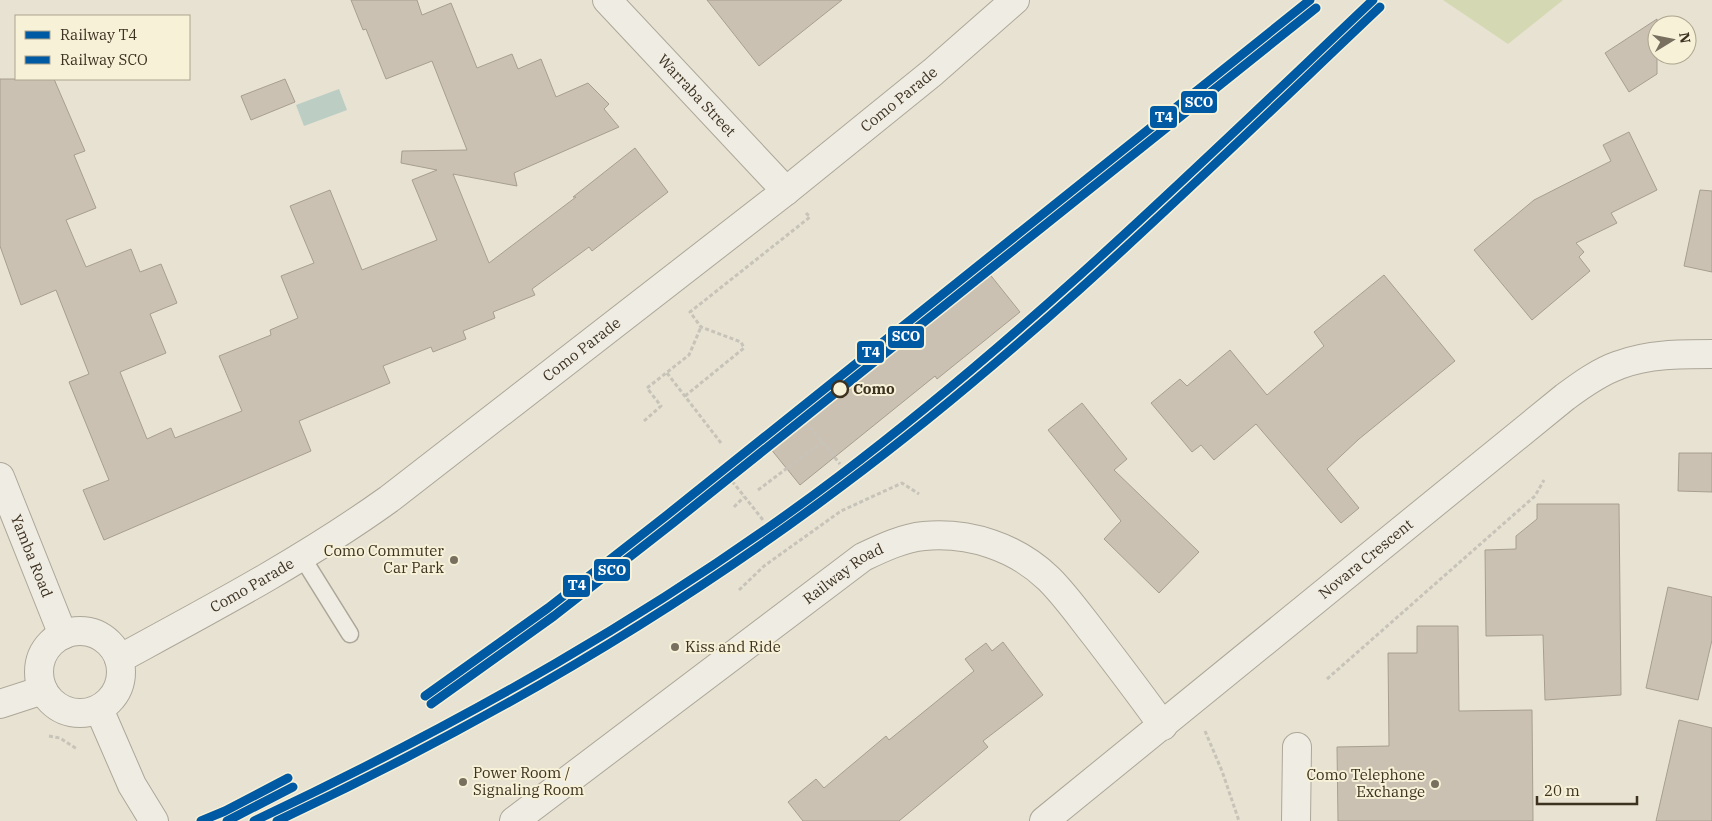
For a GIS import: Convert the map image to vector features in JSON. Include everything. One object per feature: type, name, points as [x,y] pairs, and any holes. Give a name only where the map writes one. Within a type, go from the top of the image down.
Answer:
[{"type":"street","name":"Warraba Street","points":[[607,0],[786,192]]},
{"type":"street","name":"Como Parade","points":[[119,659],[302,557],[350,527],[389,499],[786,192],[933,72],[1015,0]]},
{"type":"street","name":"Novara Crescent","points":[[1044,821],[1163,726],[1557,403],[1590,379],[1618,365],[1649,357],[1712,354]]},
{"type":"street","name":"Yamba Road","points":[[0,477],[63,634]]},
{"type":"street","name":"Railway Road","points":[[514,821],[864,557],[890,544],[923,536],[952,536],[978,539],[1001,547],[1027,561],[1049,579],[1068,601],[1163,726]]},
{"type":"street","points":[[76,631],[90,632],[102,637],[112,647],[119,659],[122,670],[120,682],[109,702],[99,709],[86,713],[73,713],[61,709],[50,701],[43,690],[39,678],[44,652],[52,642],[63,634],[76,631]]},
{"type":"street","points":[[0,704],[43,690]]},
{"type":"street","points":[[99,709],[132,785],[154,821]]},
{"type":"street","points":[[1296,821],[1297,747]]},
{"type":"lane","points":[[302,557],[350,634]]},
{"type":"path","points":[[685,396],[744,348],[741,342],[701,327],[690,312]]},
{"type":"path","points":[[644,420],[661,406],[648,388],[690,354],[701,327]]},
{"type":"path","points":[[667,372],[721,442]]},
{"type":"path","points":[[802,417],[840,464]]},
{"type":"path","points":[[758,490],[822,442]]},
{"type":"path","points":[[728,476],[763,520]]},
{"type":"path","points":[[1327,679],[1535,496],[1544,480]]},
{"type":"path","points":[[739,590],[764,566],[841,511],[902,483],[919,494]]},
{"type":"path","points":[[734,507],[744,497]]},
{"type":"path","points":[[49,736],[60,738],[77,749]]},
{"type":"path","points":[[1215,753],[1239,821]]},
{"type":"green space","points":[[1443,0],[1563,0],[1508,44]]},
{"type":"shaded area","points":[[339,89],[347,110],[304,126],[296,105]]},
{"type":"building","points":[[351,0],[417,0],[422,15],[451,3],[477,68],[512,54],[518,69],[541,59],[556,97],[588,83],[609,104],[604,109],[619,127],[514,173],[517,186],[453,174],[489,263],[576,197],[573,197],[635,148],[668,192],[592,251],[589,247],[532,289],[535,295],[493,312],[495,318],[463,331],[466,339],[433,352],[431,347],[383,366],[390,383],[299,421],[311,451],[104,540],[83,490],[109,480],[69,382],[89,374],[56,290],[21,305],[0,246],[0,79],[54,80],[85,151],[74,155],[96,208],[66,220],[86,267],[131,249],[140,272],[161,264],[177,303],[150,314],[166,353],[120,372],[147,439],[171,428],[175,438],[242,411],[219,356],[271,335],[270,330],[298,318],[281,276],[314,263],[290,206],[330,190],[362,270],[437,240],[412,180],[437,170],[401,163],[402,151],[467,150],[432,61],[386,79],[366,29],[363,30]]},
{"type":"building","points":[[707,0],[842,0],[759,66]]},
{"type":"building","points":[[1647,26],[1647,65],[1657,65],[1657,74],[1629,92],[1605,53]]},
{"type":"building","points":[[285,79],[295,102],[251,120],[241,96]]},
{"type":"building","points":[[1629,132],[1657,190],[1611,213],[1617,223],[1576,243],[1584,252],[1579,257],[1590,271],[1532,320],[1474,250],[1534,200],[1611,161],[1603,145]]},
{"type":"building","points":[[1700,190],[1712,191],[1712,272],[1684,266]]},
{"type":"building","points":[[988,272],[1020,312],[937,379],[935,376],[800,485],[770,448]]},
{"type":"building","points":[[1384,275],[1455,361],[1359,439],[1327,469],[1359,508],[1341,523],[1256,424],[1214,460],[1201,445],[1192,452],[1151,403],[1180,379],[1187,386],[1230,350],[1267,395],[1324,346],[1314,332]]},
{"type":"building","points":[[1082,403],[1127,459],[1114,470],[1199,552],[1159,593],[1104,539],[1121,521],[1048,430]]},
{"type":"building","points":[[1679,453],[1712,453],[1712,492],[1678,491]]},
{"type":"building","points":[[1537,504],[1619,504],[1621,695],[1545,700],[1543,635],[1486,636],[1485,550],[1516,549],[1516,536],[1537,519]]},
{"type":"building","points":[[1668,587],[1712,597],[1712,640],[1698,700],[1646,688]]},
{"type":"building","name":"Como Telephone Exchange","points":[[1417,626],[1458,626],[1459,711],[1532,710],[1533,821],[1338,821],[1337,747],[1389,746],[1388,653],[1417,653]]},
{"type":"building","points":[[1003,642],[1043,695],[983,741],[988,747],[899,821],[803,821],[788,802],[816,779],[824,788],[886,736],[889,740],[974,671],[965,659],[986,643],[992,651]]},
{"type":"building","points":[[1679,720],[1712,728],[1712,821],[1656,821]]},
{"type":"rail line","name":"T4","points":[[425,696],[548,608],[667,515],[1310,0]]},
{"type":"rail line","name":"T4","points":[[254,821],[331,784],[556,664],[700,574],[839,476],[909,421],[1046,305],[1178,185],[1373,0]]},
{"type":"rail line","name":"SCO","points":[[277,821],[425,748],[568,668],[708,581],[842,486],[983,374],[1051,315],[1184,193],[1380,7]]},
{"type":"rail line","name":"SCO","points":[[431,704],[554,616],[673,523],[1316,8]]},
{"type":"rail line","name":"T4","points":[[201,821],[225,811],[288,778]]},
{"type":"rail line","name":"SCO","points":[[227,821],[293,787]]},
{"type":"place","name":"Como","points":[[840,389]]},
{"type":"place","name":"Como Commuter Car Park","points":[[454,560]]},
{"type":"place","name":"Kiss and Ride","points":[[675,647]]},
{"type":"place","name":"Power Room / Signaling Room","points":[[463,782]]},
{"type":"place","name":"Como Telephone Exchange","points":[[1435,784]]}]
